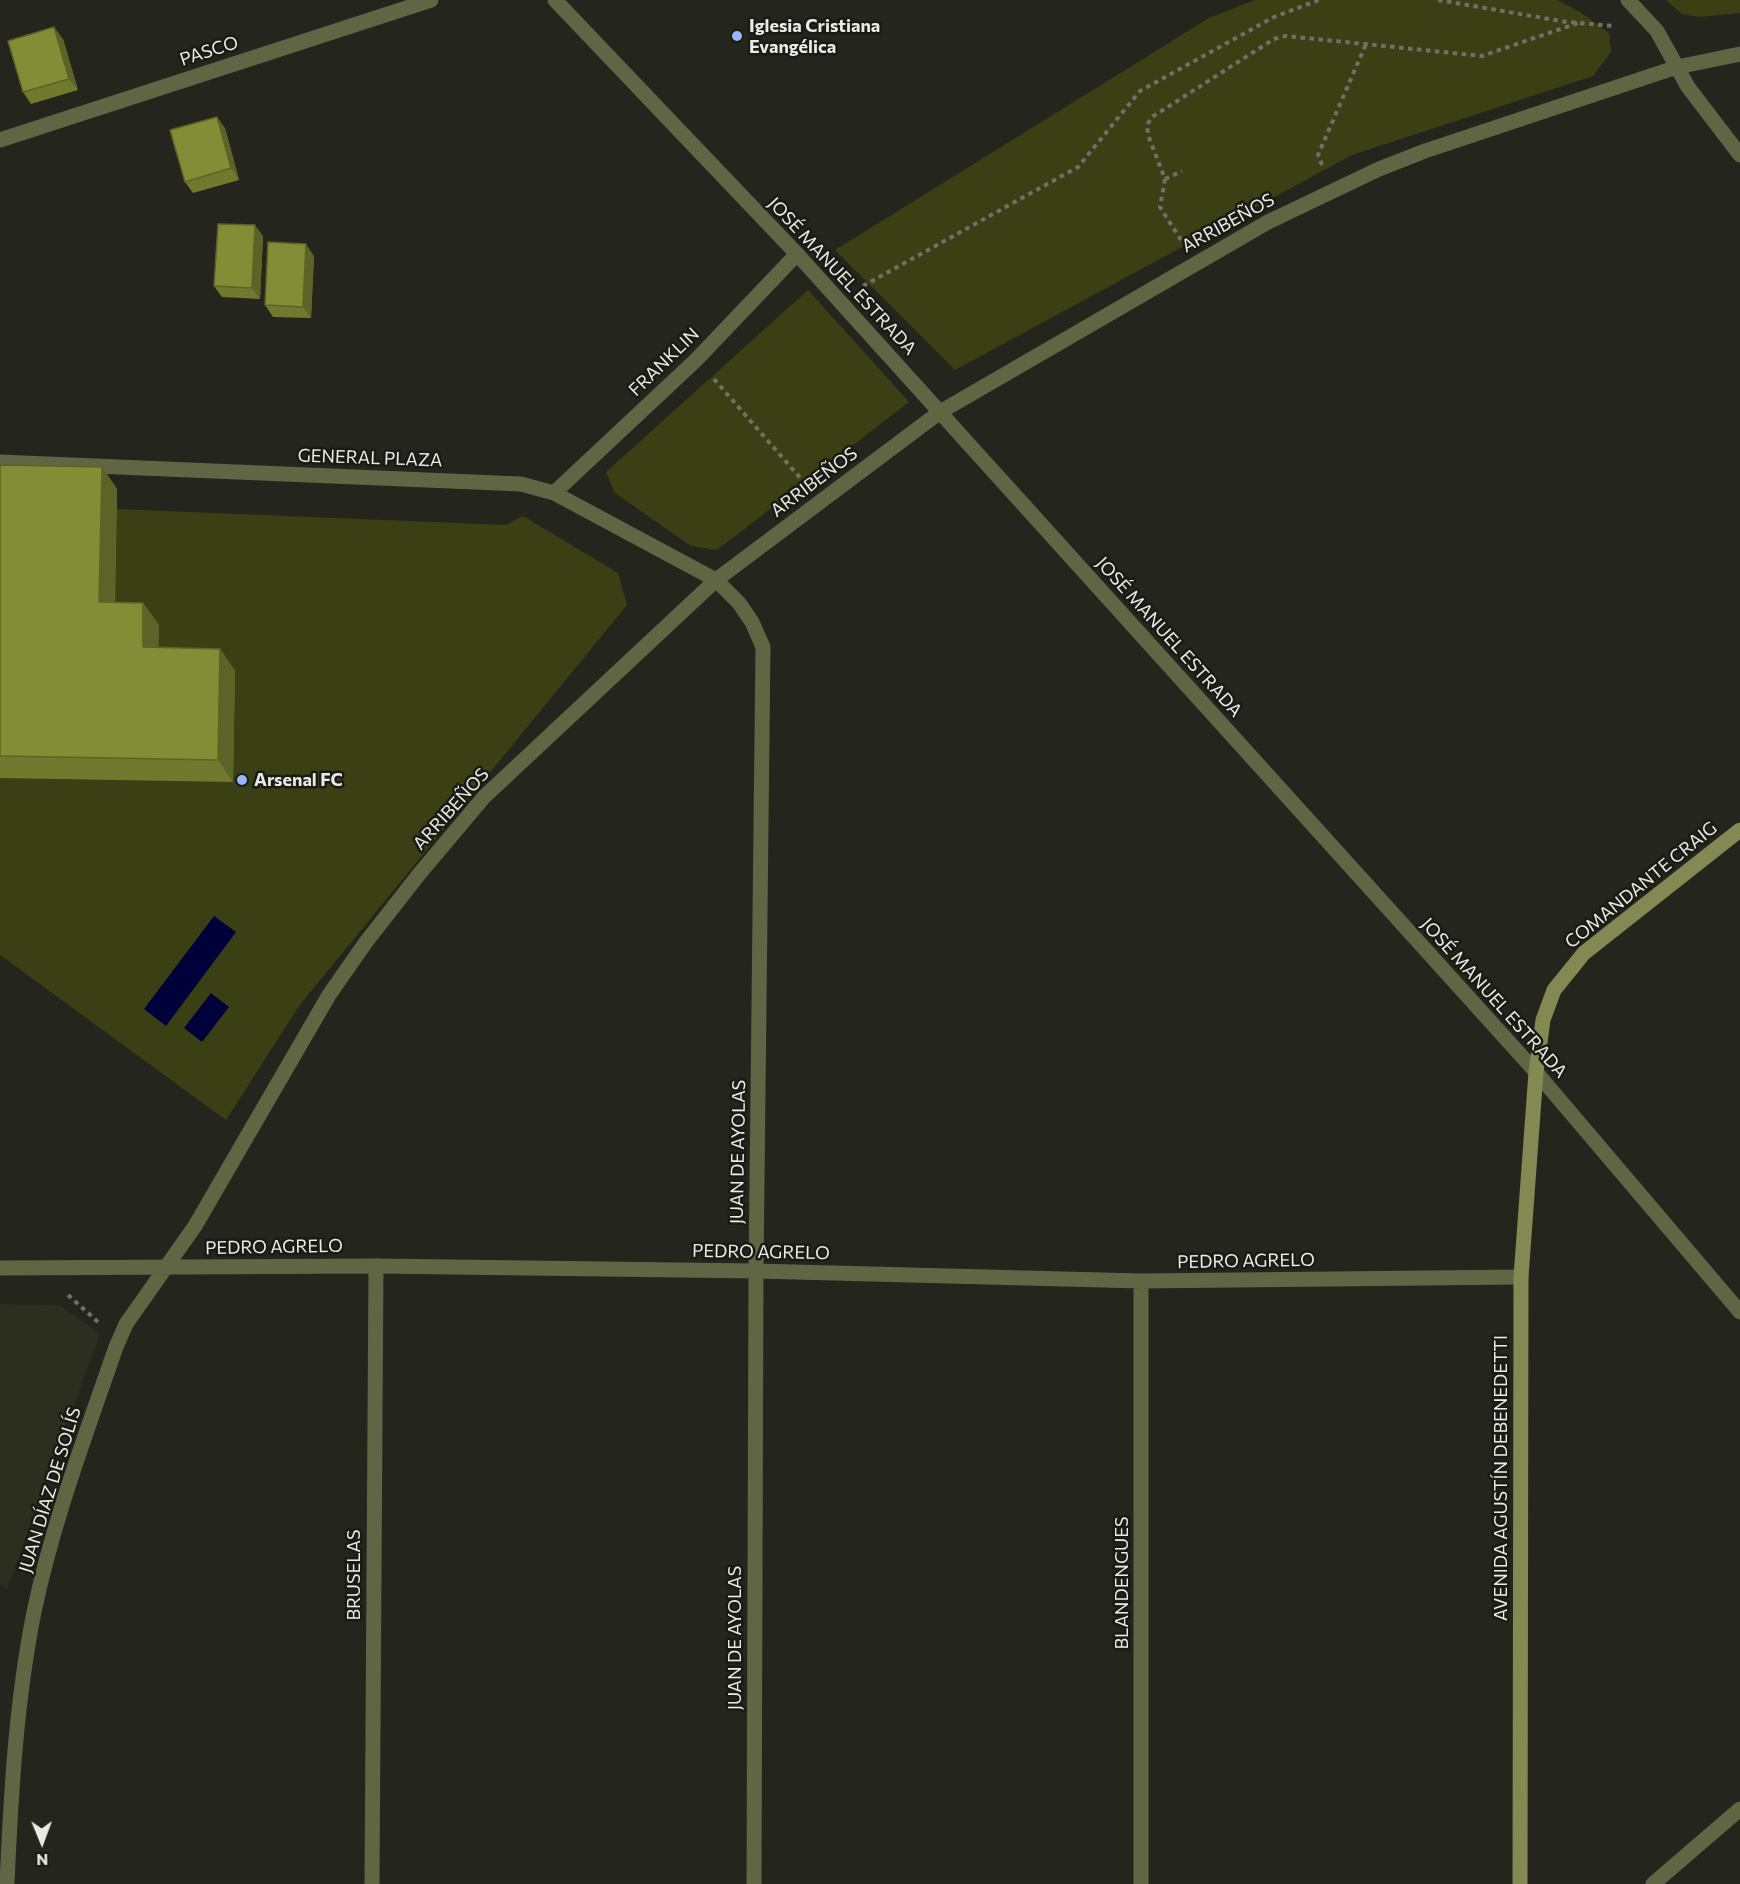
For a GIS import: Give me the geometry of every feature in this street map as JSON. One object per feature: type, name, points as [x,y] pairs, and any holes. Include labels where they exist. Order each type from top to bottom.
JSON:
[{"type":"main road","name":"COMANDANTE CRAIG","points":[[1536,1072],[1543,1020],[1554,990],[1567,973],[1584,953],[1740,830]]},
{"type":"main road","name":"AVENIDA AGUSTÍN DEBENEDETTI","points":[[1520,1884],[1521,1277],[1536,1072]]},
{"type":"street","name":"PASCO","points":[[0,140],[431,0]]},
{"type":"street","name":"JOSÉ MANUEL ESTRADA","points":[[555,0],[838,299],[1536,1072],[1740,1312]]},
{"type":"street","points":[[1628,0],[1657,31],[1688,87],[1740,155]]},
{"type":"street","name":"ARRIBEÑOS","points":[[167,1268],[195,1226],[329,995],[366,942],[420,873],[484,797],[716,580],[940,412],[1268,222],[1379,168],[1425,151],[1677,67],[1740,54]]},
{"type":"street","name":"FRANKLIN","points":[[554,494],[696,360],[797,254]]},
{"type":"street","name":"GENERAL PLAZA","points":[[0,462],[521,484],[554,494],[716,580]]},
{"type":"street","name":"JUAN DE AYOLAS","points":[[716,580],[739,603],[753,622],[763,647],[756,1271],[754,1884]]},
{"type":"street","name":"PEDRO AGRELO","points":[[0,1268],[376,1266],[756,1271],[1141,1281],[1521,1277]]},
{"type":"street","name":"BRUSELAS","points":[[372,1884],[376,1266]]},
{"type":"street","name":"JUAN DÍAZ DE SOLÍS","points":[[7,1884],[13,1770],[22,1690],[34,1613],[52,1535],[126,1324],[167,1268]]},
{"type":"street","name":"BLANDENGUES","points":[[1141,1281],[1141,1884]]},
{"type":"street","points":[[1653,1884],[1740,1809]]},
{"type":"path","points":[[838,299],[1078,166],[1140,91],[1274,17],[1319,0]]},
{"type":"path","points":[[1438,0],[1578,23],[1657,31]]},
{"type":"path","points":[[1196,262],[1160,207],[1165,179],[1148,135],[1147,125],[1152,117],[1274,39],[1286,36],[1482,56],[1578,23]]},
{"type":"path","points":[[1332,190],[1318,155],[1366,44]]},
{"type":"path","points":[[1165,179],[1182,171]]},
{"type":"path","points":[[696,360],[820,501]]},
{"type":"shaded area","points":[[214,916],[236,932],[166,1026],[144,1009]]},
{"type":"shaded area","points":[[211,993],[229,1007],[202,1042],[184,1028]]},
{"type":"shaded area","points":[[0,1304],[60,1305],[100,1334],[7,1589],[0,1585]]},
{"type":"green space","points":[[1255,0],[1557,0],[1580,12],[1609,33],[1611,52],[1593,76],[1352,155],[955,370],[835,250],[1209,18]]},
{"type":"green space","points":[[1666,0],[1740,0],[1740,13],[1699,17],[1682,14]]},
{"type":"green space","points":[[808,290],[909,402],[717,550],[691,546],[615,493],[606,472]]},
{"type":"green space","name":"Arsenal FC","points":[[0,487],[117,489],[117,509],[506,525],[523,516],[618,573],[627,605],[299,1006],[226,1120],[0,955]]},
{"type":"building","points":[[54,27],[69,79],[23,92],[8,41]]},
{"type":"building","points":[[217,117],[231,168],[185,182],[170,130]]},
{"type":"building","points":[[218,224],[255,225],[252,288],[214,286]]},
{"type":"building","points":[[268,242],[306,244],[303,307],[265,305]]},
{"type":"building","points":[[0,465],[102,467],[99,602],[143,603],[143,647],[220,649],[218,760],[0,756]]},
{"type":"place","name":"Iglesia Cristiana Evangélica","points":[[737,36]]},
{"type":"place","name":"Arsenal FC","points":[[242,780]]}]
